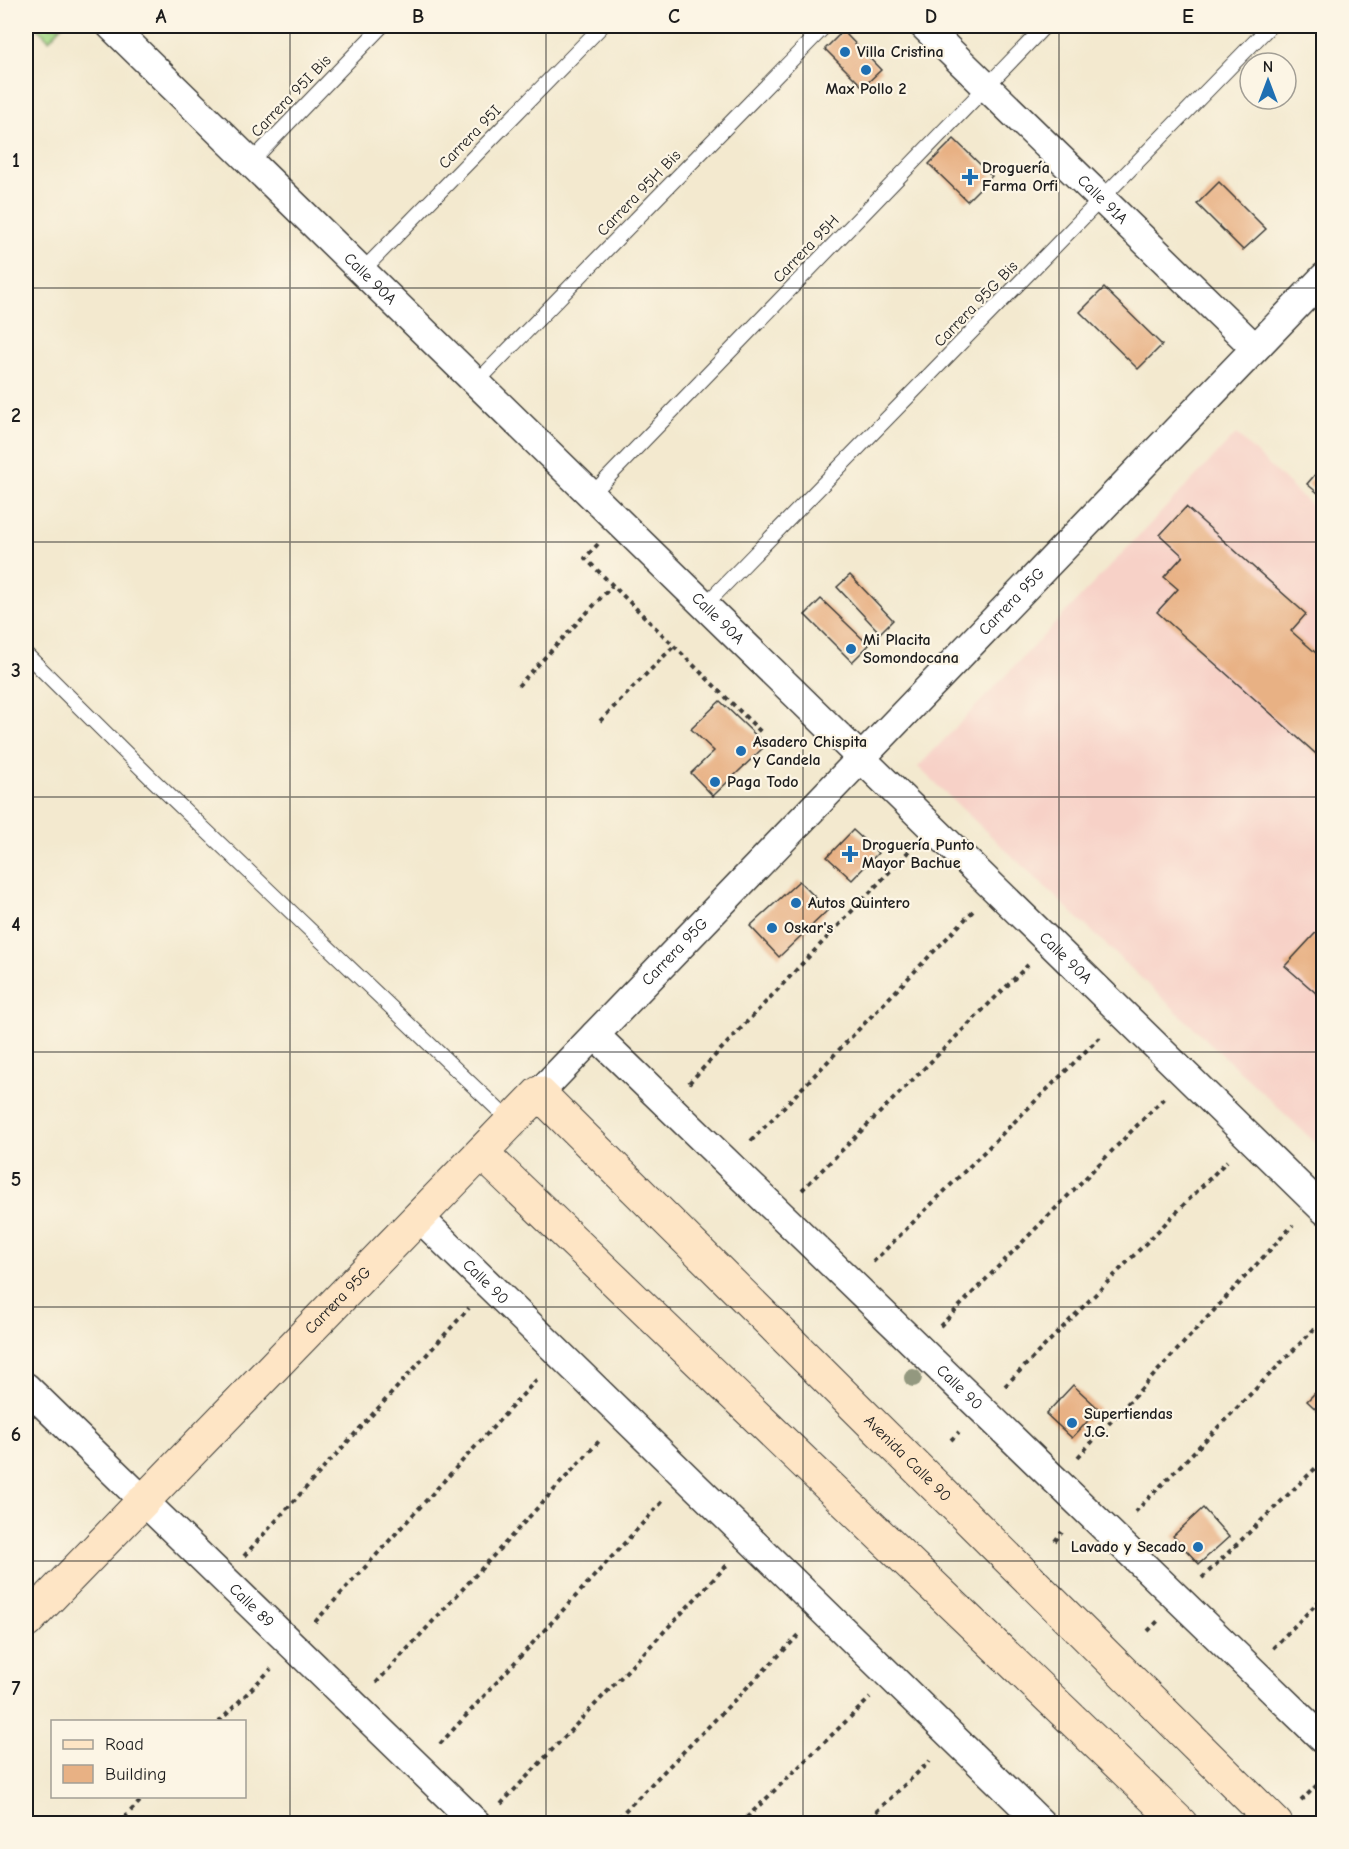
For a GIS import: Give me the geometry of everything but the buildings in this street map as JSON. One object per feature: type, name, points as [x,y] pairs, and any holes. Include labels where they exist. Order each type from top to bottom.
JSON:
[{"type":"main road","name":"Carrera 95G","points":[[26,1622],[539,1093]]},
{"type":"main road","name":"Avenida Calle 90","points":[[539,1093],[1276,1824]]},
{"type":"main road","points":[[482,1153],[1181,1824]]},
{"type":"street","name":"Calle 90A","points":[[110,26],[1319,1206]]},
{"type":"street","name":"Calle 91A","points":[[924,26],[1255,348]]},
{"type":"street","name":"Carrera 95G","points":[[539,1093],[1323,278]]},
{"type":"street","name":"Calle 90","points":[[595,1035],[1323,1740]]},
{"type":"street","name":"Calle 90","points":[[419,1216],[1042,1824]]},
{"type":"street","name":"Calle 89","points":[[26,1387],[419,1767],[488,1815]]},
{"type":"lane","name":"Carrera 95I Bis","points":[[250,163],[382,26]]},
{"type":"lane","name":"Carrera 95I","points":[[361,272],[602,26]]},
{"type":"lane","name":"Carrera 95H Bis","points":[[476,383],[825,26]]},
{"type":"lane","name":"Carrera 95H","points":[[591,495],[1045,26]]},
{"type":"lane","name":"Carrera 95G Bis","points":[[705,605],[1270,26]]},
{"type":"lane","points":[[26,654],[159,787],[511,1122]]},
{"type":"path","points":[[585,558],[762,733]]},
{"type":"path","points":[[518,686],[612,585]]},
{"type":"path","points":[[600,721],[674,647]]},
{"type":"path","points":[[684,1088],[932,827]]},
{"type":"path","points":[[746,1146],[995,888]]},
{"type":"path","points":[[797,1195],[1050,943]]},
{"type":"path","points":[[871,1265],[1123,1014]]},
{"type":"path","points":[[937,1329],[1186,1076]]},
{"type":"path","points":[[951,1440],[1250,1138]]},
{"type":"path","points":[[1075,1460],[1319,1206]]},
{"type":"path","points":[[224,1579],[469,1308]]},
{"type":"path","points":[[1133,1515],[1323,1319]]},
{"type":"path","points":[[221,1720],[293,1646],[540,1376]]},
{"type":"path","points":[[355,1705],[603,1437]]},
{"type":"path","points":[[1200,1580],[1323,1460]]},
{"type":"path","points":[[419,1767],[667,1497]]},
{"type":"path","points":[[488,1815],[731,1560]]},
{"type":"path","points":[[1271,1650],[1323,1596]]},
{"type":"path","points":[[612,1824],[804,1630]]},
{"type":"path","points":[[740,1824],[872,1696]]},
{"type":"path","points":[[863,1824],[935,1756]]},
{"type":"path","points":[[118,1824],[144,1798]]},
{"type":"shaded area","points":[[1236,434],[1323,517],[1323,1150],[918,767]]},
{"type":"green space","points":[[35,26],[62,26],[49,40]]},
{"type":"place","name":"Villa Cristina","points":[[845,52]]},
{"type":"place","name":"Max Pollo 2","points":[[866,70]]},
{"type":"place","name":"Droguería Farma Orfi","points":[[970,177]]},
{"type":"place","name":"Mi Placita Somondocana","points":[[851,649]]},
{"type":"place","name":"Asadero Chispita y Candela","points":[[741,751]]},
{"type":"place","name":"Paga Todo","points":[[715,782]]},
{"type":"place","name":"Droguería Punto Mayor Bachue","points":[[850,854]]},
{"type":"place","name":"Autos Quintero","points":[[796,903]]},
{"type":"place","name":"Oskar's","points":[[772,928]]},
{"type":"place","name":"Supertiendas J.G.","points":[[1072,1423]]},
{"type":"place","name":"Lavado y Secado","points":[[1198,1547]]}]
